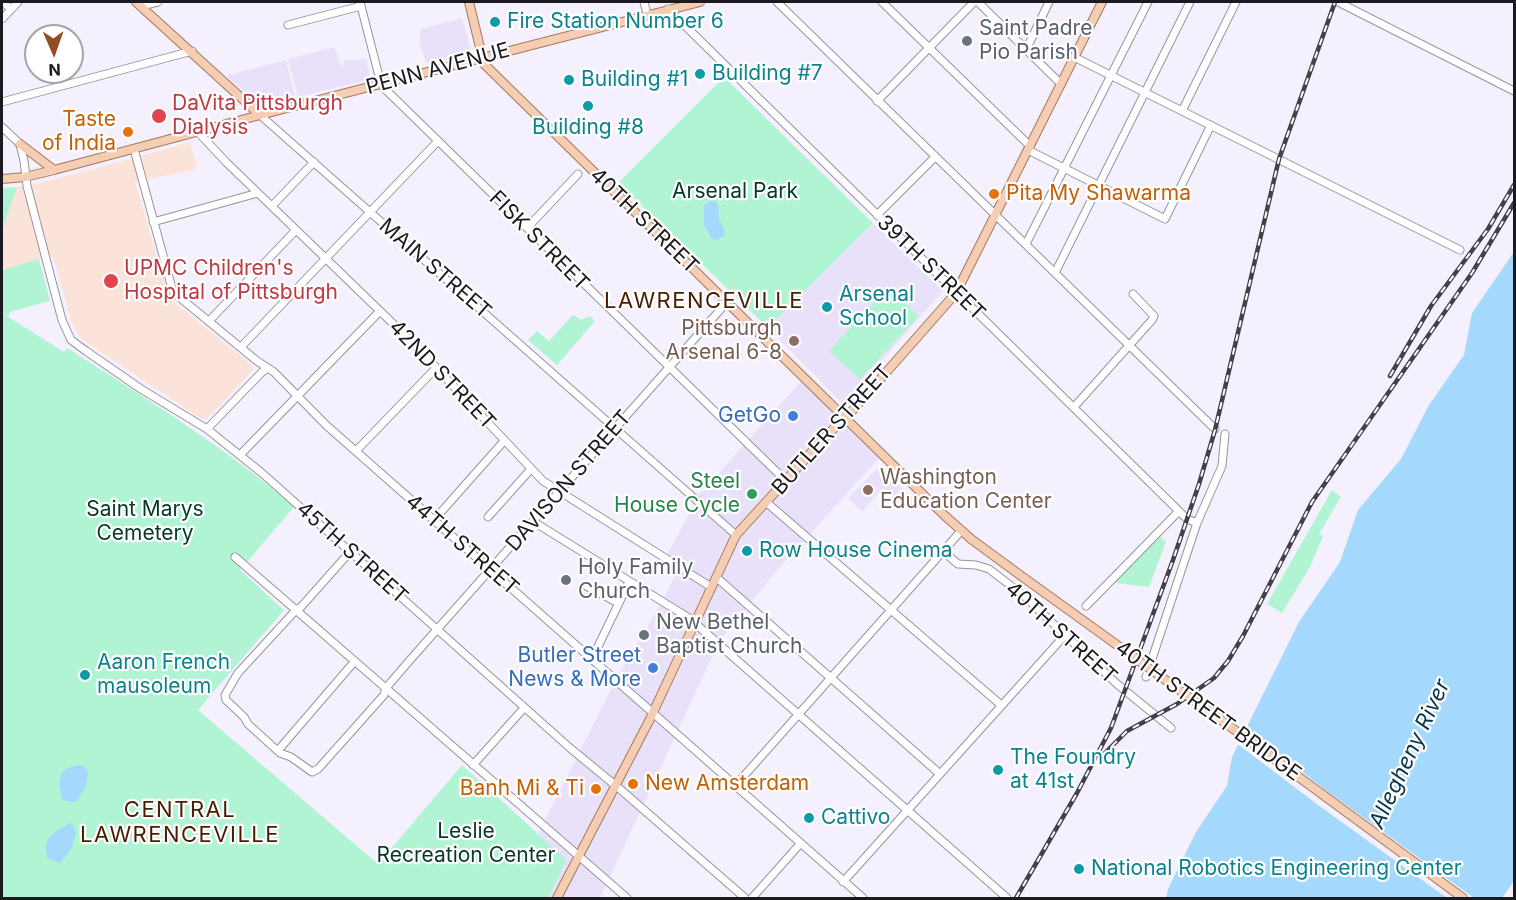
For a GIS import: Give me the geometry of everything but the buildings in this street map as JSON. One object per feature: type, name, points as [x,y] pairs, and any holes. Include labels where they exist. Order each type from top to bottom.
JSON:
[{"type":"main road","name":"40TH STREET","points":[[469,2],[484,64],[953,524]]},
{"type":"main road","name":"PENN AVENUE","points":[[2,179],[25,177],[54,170],[700,2]]},
{"type":"main road","name":"BUTLER STREET","points":[[558,898],[652,714],[736,535],[956,293],[1102,2]]},
{"type":"main road","name":"MAIN STREET","points":[[139,4],[260,115]]},
{"type":"main road","points":[[20,144],[54,170]]},
{"type":"main road","name":"40TH STREET BRIDGE","points":[[953,524],[1463,898]]},
{"type":"street","points":[[3,2],[11,9]]},
{"type":"street","points":[[2,19],[18,2]]},
{"type":"street","points":[[139,4],[158,2]]},
{"type":"street","points":[[644,2],[647,14]]},
{"type":"street","points":[[777,2],[1215,429]]},
{"type":"street","points":[[882,2],[1029,148],[1165,219],[1211,125]]},
{"type":"street","points":[[877,100],[976,2],[1061,84]]},
{"type":"street","points":[[1026,50],[1049,2]]},
{"type":"street","points":[[1026,244],[1148,2]]},
{"type":"street","points":[[1055,273],[1190,2]]},
{"type":"street","points":[[1182,111],[1236,2]]},
{"type":"street","points":[[1338,2],[1515,91]]},
{"type":"street","points":[[288,24],[360,4],[381,84]]},
{"type":"street","name":"39TH STREET","points":[[668,9],[1179,512],[1187,519],[1197,523]]},
{"type":"street","points":[[2,102],[192,51]]},
{"type":"street","points":[[1074,57],[1460,249]]},
{"type":"street","name":"FISK STREET","points":[[381,84],[785,480]]},
{"type":"street","name":"MAIN STREET","points":[[260,115],[736,535]]},
{"type":"street","points":[[2,127],[20,144]]},
{"type":"street","name":"42ND STREET","points":[[197,131],[380,311],[543,481],[711,587]]},
{"type":"street","points":[[241,347],[438,141]]},
{"type":"street","name":"45TH STREET","points":[[20,144],[25,177],[62,320],[72,340],[141,389],[207,429],[240,455],[305,510],[349,553],[524,708],[745,898]]},
{"type":"street","name":"44TH STREET","points":[[134,148],[171,288],[177,296],[268,368],[356,451],[863,898]]},
{"type":"street","points":[[877,215],[936,157]]},
{"type":"street","points":[[272,206],[314,162]]},
{"type":"street","points":[[527,228],[578,174]]},
{"type":"street","points":[[153,222],[258,193]]},
{"type":"street","points":[[209,321],[296,230]]},
{"type":"street","points":[[1074,407],[1152,320],[1154,316],[1133,294]]},
{"type":"street","name":"DAVISON STREET","points":[[296,610],[238,673],[225,692],[226,700],[280,753],[291,757],[310,772],[314,772],[727,302]]},
{"type":"street","points":[[240,455],[380,311]]},
{"type":"street","points":[[207,429],[268,368]]},
{"type":"street","points":[[356,451],[436,368]]},
{"type":"street","points":[[1146,676],[1197,523],[1222,466],[1225,434]]},
{"type":"street","points":[[434,520],[504,441]]},
{"type":"street","points":[[488,518],[531,469]]},
{"type":"street","points":[[766,502],[1001,705]]},
{"type":"street","points":[[1086,606],[1179,512]]},
{"type":"street","points":[[534,522],[694,623],[1007,898]]},
{"type":"street","points":[[735,786],[961,531]]},
{"type":"street","name":"40TH STREET","points":[[944,552],[958,564],[976,565],[989,569],[1023,595],[1117,684],[1171,728]]},
{"type":"street","points":[[296,610],[349,553]]},
{"type":"street","points":[[235,557],[627,898]]},
{"type":"street","points":[[716,578],[940,774]]},
{"type":"street","points":[[592,659],[629,582]]},
{"type":"street","points":[[586,586],[618,603]]},
{"type":"street","points":[[843,882],[1066,634]]},
{"type":"street","points":[[281,747],[354,662]]},
{"type":"street","points":[[473,765],[524,708]]},
{"type":"street","points":[[752,898],[800,844]]},
{"type":"shaded area","points":[[462,18],[471,51],[426,63],[420,43],[420,31]]},
{"type":"shaded area","points":[[335,47],[341,66],[344,65],[343,61],[366,58],[370,77],[367,80],[298,97],[288,59]]},
{"type":"shaded area","points":[[286,60],[295,96],[262,105],[227,77],[228,75]]},
{"type":"shaded area","name":"UPMC Children's Hospital of Pittsburgh","points":[[190,142],[197,169],[135,182],[168,294],[175,303],[253,366],[253,370],[208,418],[202,419],[80,338],[72,323],[53,256],[2,270],[2,231],[17,187],[36,184]]},
{"type":"shaded area","points":[[873,223],[943,291],[843,404],[768,328]]},
{"type":"shaded area","points":[[805,377],[879,458],[778,569],[719,642],[600,898],[548,898],[567,860],[538,834],[615,681],[662,602],[680,565],[667,555],[700,494]]},
{"type":"shaded area","name":"Washington Education Center","points":[[879,467],[915,500],[907,509],[883,488],[862,511],[848,498]]},
{"type":"green space","name":"Arsenal Park","points":[[724,77],[873,223],[768,328],[618,183]]},
{"type":"green space","points":[[17,187],[2,231],[2,188]]},
{"type":"green space","points":[[39,259],[50,301],[9,312],[9,316],[2,313],[2,270]]},
{"type":"green space","points":[[888,287],[919,316],[860,379],[829,351]]},
{"type":"green space","points":[[2,313],[64,352],[67,348],[155,404],[240,463],[294,507],[240,570],[284,610],[198,710],[378,864],[462,765],[567,860],[548,898],[2,898]]},
{"type":"green space","points":[[573,315],[581,320],[590,316],[595,321],[557,365],[528,340],[537,331],[549,341]]},
{"type":"green space","points":[[1332,490],[1341,497],[1319,534],[1323,536],[1310,567],[1282,613],[1267,604]]},
{"type":"green space","points":[[1158,535],[1166,542],[1149,587],[1116,583],[1117,577]]},
{"type":"water","points":[[715,201],[718,205],[719,218],[725,232],[724,236],[717,240],[712,239],[704,225],[704,205]]},
{"type":"water","name":"Allegheny River","points":[[1514,252],[1514,881],[1502,898],[1166,898],[1168,889],[1196,832],[1227,786],[1232,757],[1299,622],[1340,562],[1358,510],[1401,459],[1429,405],[1464,355],[1472,313]]},
{"type":"water","points":[[80,765],[88,770],[86,786],[77,801],[69,802],[62,799],[61,776],[67,768]]},
{"type":"water","points":[[70,823],[73,824],[76,833],[71,849],[60,863],[48,859],[46,844],[48,840],[54,833]]},
{"type":"pier","points":[[1243,726],[1323,788],[1474,898],[1447,898],[1318,805],[1235,742]]},
{"type":"railway","points":[[1016,898],[1077,793],[1111,728],[1173,560],[1215,430],[1279,159],[1335,2]]},
{"type":"railway","points":[[1390,376],[1431,306],[1488,229],[1514,185]]},
{"type":"railway","points":[[1102,756],[1127,731],[1177,704],[1214,678],[1228,661],[1312,502],[1472,273],[1514,203]]},
{"type":"place","name":"Fire Station Number 6","points":[[495,22]]},
{"type":"place","name":"Saint Padre Pio Parish","points":[[967,41]]},
{"type":"place","name":"Building #7","points":[[700,74]]},
{"type":"place","name":"Building #1","points":[[569,80]]},
{"type":"place","name":"Building #8","points":[[588,106]]},
{"type":"place","name":"DaVita Pittsburgh Dialysis","points":[[159,116]]},
{"type":"place","name":"Taste of India","points":[[128,132]]},
{"type":"place","name":"Pita My Shawarma","points":[[994,194]]},
{"type":"place","name":"UPMC Children's Hospital of Pittsburgh","points":[[111,281]]},
{"type":"place","name":"Arsenal School","points":[[827,307]]},
{"type":"place","name":"Pittsburgh Arsenal 6-8","points":[[794,341]]},
{"type":"place","name":"GetGo","points":[[793,416]]},
{"type":"place","name":"Washington Education Center","points":[[868,490]]},
{"type":"place","name":"Steel House Cycle","points":[[752,494]]},
{"type":"place","name":"Row House Cinema","points":[[747,551]]},
{"type":"place","name":"Holy Family Church","points":[[566,580]]},
{"type":"place","name":"New Bethel Baptist Church","points":[[644,635]]},
{"type":"place","name":"Butler Street News & More","points":[[653,668]]},
{"type":"place","name":"Aaron French mausoleum","points":[[85,675]]},
{"type":"place","name":"The Foundry at 41st","points":[[998,770]]},
{"type":"place","name":"New Amsterdam","points":[[633,784]]},
{"type":"place","name":"Banh Mi & Ti","points":[[596,789]]},
{"type":"place","name":"Cattivo","points":[[809,818]]},
{"type":"place","name":"National Robotics Engineering Center","points":[[1079,869]]},
{"type":"district","name":"LAWRENCEVILLE","points":[[704,301]]},
{"type":"district","name":"CENTRAL LAWRENCEVILLE","points":[[180,822]]},
{"type":"park label","name":"Saint Marys Cemetery","points":[[145,522]]},
{"type":"park label","name":"Leslie Recreation Center","points":[[466,844]]}]
